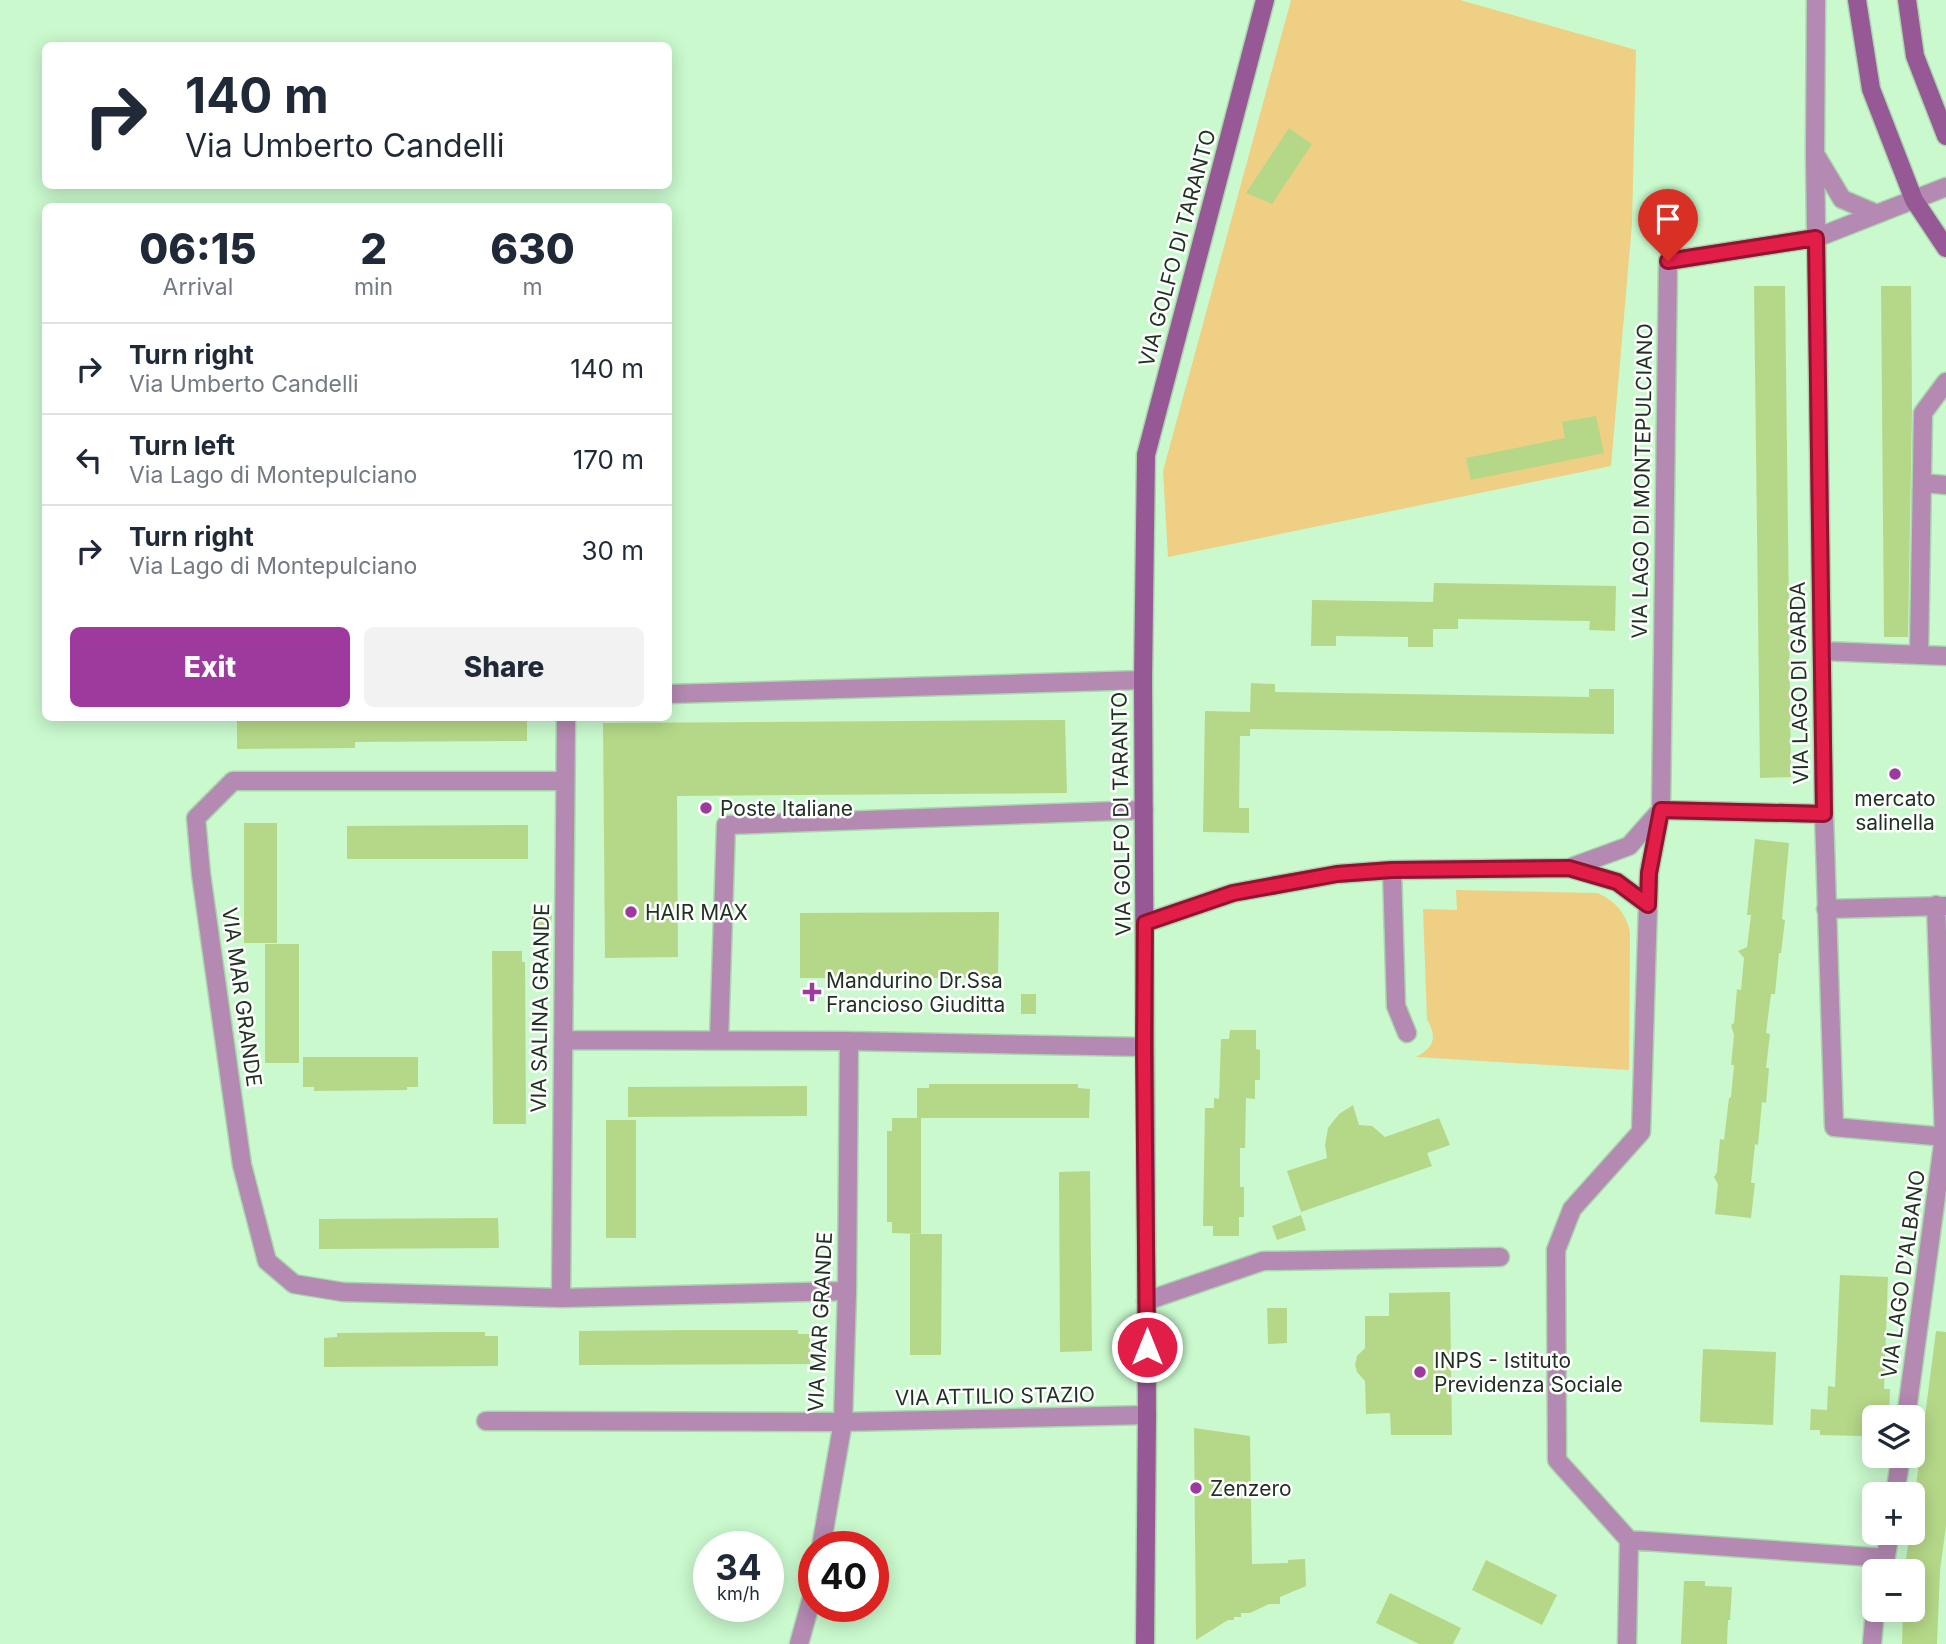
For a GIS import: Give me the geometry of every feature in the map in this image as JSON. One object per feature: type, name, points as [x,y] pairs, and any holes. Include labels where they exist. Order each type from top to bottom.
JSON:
[{"type":"street","name":"VIA GOLFO DI TARANTO","points":[[1145,1644],[1147,1415],[1143,680],[1146,455],[1265,0]]},
{"type":"street","name":"VIA LAGO DI GARDA","points":[[1816,0],[1815,155],[1824,814],[1834,1127],[1945,1137]]},
{"type":"street","points":[[1857,0],[1871,89],[1914,201],[1946,248]]},
{"type":"street","points":[[1907,0],[1915,57],[1946,136]]},
{"type":"street","points":[[1815,155],[1842,199],[1877,214]]},
{"type":"street","points":[[1816,238],[1946,187]]},
{"type":"street","name":"VIA LAGO DI MONTEPULCIANO","points":[[1629,1540],[1557,1460],[1556,1250],[1572,1209],[1642,1132],[1649,873],[1661,810],[1668,261],[1816,238]]},
{"type":"street","points":[[1919,655],[1923,414],[1946,382]]},
{"type":"street","points":[[1923,483],[1946,485]]},
{"type":"street","points":[[1822,651],[1946,656]]},
{"type":"street","points":[[672,694],[1143,680]]},
{"type":"street","name":"VIA SALINA GRANDE","points":[[561,1298],[566,721]]},
{"type":"street","name":"VIA MAR GRANDE","points":[[561,1298],[343,1292],[294,1284],[267,1261],[242,1166],[201,874],[196,818],[233,781],[565,780]]},
{"type":"street","points":[[719,1040],[726,825],[1144,810]]},
{"type":"street","points":[[1569,868],[1629,846],[1661,810],[1824,814]]},
{"type":"street","points":[[1145,923],[1233,893],[1337,874],[1392,870],[1569,868],[1617,882],[1648,905]]},
{"type":"street","points":[[1392,870],[1396,1006],[1407,1033]]},
{"type":"street","points":[[1826,909],[1941,905]]},
{"type":"street","name":"VIA LAGO D'ALBANO","points":[[1908,1405],[1945,1137],[1941,905]]},
{"type":"street","points":[[563,1040],[849,1041],[1144,1047]]},
{"type":"street","name":"VIA MAR GRANDE","points":[[486,1421],[843,1422],[849,1041]]},
{"type":"street","points":[[1146,1301],[1263,1261],[1500,1258]]},
{"type":"street","points":[[561,1298],[847,1291]]},
{"type":"street","name":"VIA ATTILIO STAZIO","points":[[843,1422],[1147,1415]]},
{"type":"street","points":[[824,1531],[843,1422]]},
{"type":"street","points":[[1628,1644],[1629,1540],[1862,1563]]},
{"type":"street","points":[[800,1644],[806,1622]]},
{"type":"street","points":[[1872,1644],[1874,1622]]},
{"type":"shaded area","points":[[1291,0],[1460,0],[1636,50],[1632,224],[1611,466],[1168,557],[1163,471]]},
{"type":"shaded area","points":[[1456,890],[1598,893],[1615,904],[1623,913],[1630,932],[1629,1070],[1416,1057],[1427,1049],[1433,1036],[1427,1019],[1423,909],[1457,910]]},
{"type":"building","points":[[1289,128],[1312,144],[1272,204],[1246,193]]},
{"type":"building","points":[[1754,286],[1785,286],[1791,777],[1760,778]]},
{"type":"building","points":[[1881,286],[1911,286],[1908,637],[1884,637]]},
{"type":"building","points":[[1596,416],[1604,453],[1471,480],[1466,458],[1565,438],[1562,422]]},
{"type":"building","points":[[1434,583],[1616,586],[1615,631],[1589,630],[1590,621],[1458,619],[1458,629],[1433,629],[1433,647],[1408,647],[1408,637],[1336,636],[1336,646],[1311,646],[1312,600],[1433,602]]},
{"type":"building","points":[[1251,683],[1275,684],[1275,692],[1589,697],[1589,689],[1614,689],[1614,734],[1250,729],[1250,736],[1240,736],[1239,808],[1249,808],[1249,833],[1203,832],[1205,711],[1250,712]]},
{"type":"building","points":[[1065,720],[1067,793],[677,796],[678,957],[605,958],[603,723]]},
{"type":"building","points":[[237,721],[527,721],[527,741],[355,742],[355,748],[237,749]]},
{"type":"building","points":[[244,823],[277,823],[277,943],[244,943]]},
{"type":"building","points":[[528,825],[528,859],[347,859],[347,826]]},
{"type":"building","points":[[1755,839],[1789,843],[1782,919],[1785,920],[1775,994],[1771,994],[1766,1033],[1770,1034],[1766,1068],[1769,1068],[1766,1103],[1762,1102],[1758,1145],[1755,1144],[1751,1183],[1755,1183],[1751,1218],[1715,1214],[1718,1184],[1714,1177],[1731,1097],[1734,1035],[1731,1025],[1734,1023],[1737,989],[1741,990],[1744,958],[1738,951],[1747,947],[1751,915],[1747,915]]},
{"type":"building","points":[[532,912],[552,913],[551,928],[532,928]]},
{"type":"building","points":[[999,912],[998,978],[800,978],[800,913]]},
{"type":"building","points":[[265,944],[299,944],[299,1063],[265,1063]]},
{"type":"building","points":[[492,951],[522,951],[522,962],[525,962],[526,1124],[493,1124]]},
{"type":"building","points":[[1021,994],[1036,994],[1036,1014],[1021,1014]]},
{"type":"building","points":[[1230,1030],[1256,1030],[1256,1049],[1260,1050],[1260,1080],[1255,1080],[1255,1099],[1246,1098],[1245,1148],[1240,1148],[1240,1187],[1244,1187],[1244,1217],[1239,1217],[1239,1236],[1213,1236],[1213,1226],[1203,1226],[1205,1108],[1214,1108],[1214,1098],[1219,1099],[1221,1039],[1229,1039]]},
{"type":"building","points":[[303,1057],[418,1057],[418,1087],[407,1087],[407,1090],[314,1091],[314,1087],[303,1087]]},
{"type":"building","points":[[929,1084],[1078,1084],[1078,1088],[1090,1089],[1089,1118],[917,1118],[917,1088],[929,1088]]},
{"type":"building","points":[[807,1086],[807,1116],[628,1117],[628,1087]]},
{"type":"building","points":[[1353,1105],[1359,1125],[1372,1126],[1385,1137],[1439,1118],[1450,1145],[1427,1153],[1432,1166],[1301,1212],[1287,1171],[1327,1158],[1325,1145],[1328,1128],[1339,1114]]},
{"type":"building","points":[[892,1118],[921,1118],[921,1234],[892,1233],[892,1222],[887,1222],[887,1131],[892,1131]]},
{"type":"building","points":[[606,1120],[636,1120],[636,1238],[606,1238]]},
{"type":"building","points":[[1090,1171],[1092,1351],[1060,1352],[1059,1172]]},
{"type":"building","points":[[1301,1215],[1306,1230],[1277,1240],[1272,1226]]},
{"type":"building","points":[[498,1218],[499,1248],[319,1249],[319,1219]]},
{"type":"building","points":[[910,1234],[942,1234],[941,1355],[910,1355]]},
{"type":"building","points":[[1840,1275],[1888,1277],[1884,1389],[1890,1389],[1889,1405],[1862,1405],[1862,1436],[1820,1435],[1820,1430],[1810,1430],[1811,1409],[1827,1410],[1828,1386],[1835,1387]]},
{"type":"building","points":[[1450,1292],[1452,1435],[1391,1435],[1390,1413],[1366,1414],[1365,1381],[1355,1365],[1357,1356],[1365,1348],[1365,1316],[1389,1316],[1389,1293]]},
{"type":"building","points":[[1267,1308],[1287,1308],[1287,1343],[1268,1344]]},
{"type":"building","points":[[798,1330],[798,1334],[810,1334],[810,1364],[579,1365],[579,1331]]},
{"type":"building","points":[[1936,1331],[1946,1332],[1946,1526],[1940,1570],[1937,1644],[1902,1644],[1903,1622],[1925,1622],[1925,1559],[1906,1559],[1908,1545],[1925,1545],[1925,1482],[1916,1482],[1918,1468],[1925,1468],[1925,1416]]},
{"type":"building","points":[[485,1332],[485,1336],[498,1336],[498,1366],[324,1367],[324,1338],[337,1337],[337,1333]]},
{"type":"building","points":[[1703,1349],[1776,1352],[1773,1425],[1700,1422]]},
{"type":"building","points":[[1194,1428],[1250,1436],[1252,1564],[1288,1563],[1288,1560],[1305,1559],[1306,1586],[1280,1597],[1280,1604],[1269,1604],[1250,1613],[1241,1613],[1241,1617],[1228,1620],[1196,1640]]},
{"type":"building","points":[[1486,1560],[1557,1595],[1542,1625],[1472,1590]]},
{"type":"building","points":[[1684,1581],[1705,1581],[1705,1586],[1732,1587],[1727,1644],[1681,1644]]},
{"type":"building","points":[[1390,1593],[1461,1628],[1453,1644],[1419,1644],[1376,1623]]},
{"type":"place","name":"mercato salinella","points":[[1895,774]]},
{"type":"place","name":"Poste Italiane","points":[[706,808]]},
{"type":"place","name":"HAIR MAX","points":[[631,912]]},
{"type":"place","name":"Mandurino Dr.Ssa Francioso Giuditta","points":[[812,992]]},
{"type":"place","name":"INPS - Istituto Previdenza Sociale","points":[[1420,1372]]},
{"type":"place","name":"Zenzero","points":[[1196,1488]]},
{"type":"route","points":[[1147,1347],[1145,923],[1233,893],[1337,874],[1392,870],[1569,868],[1617,882],[1648,905],[1649,873],[1661,810],[1824,814],[1816,238],[1668,261]]}]
